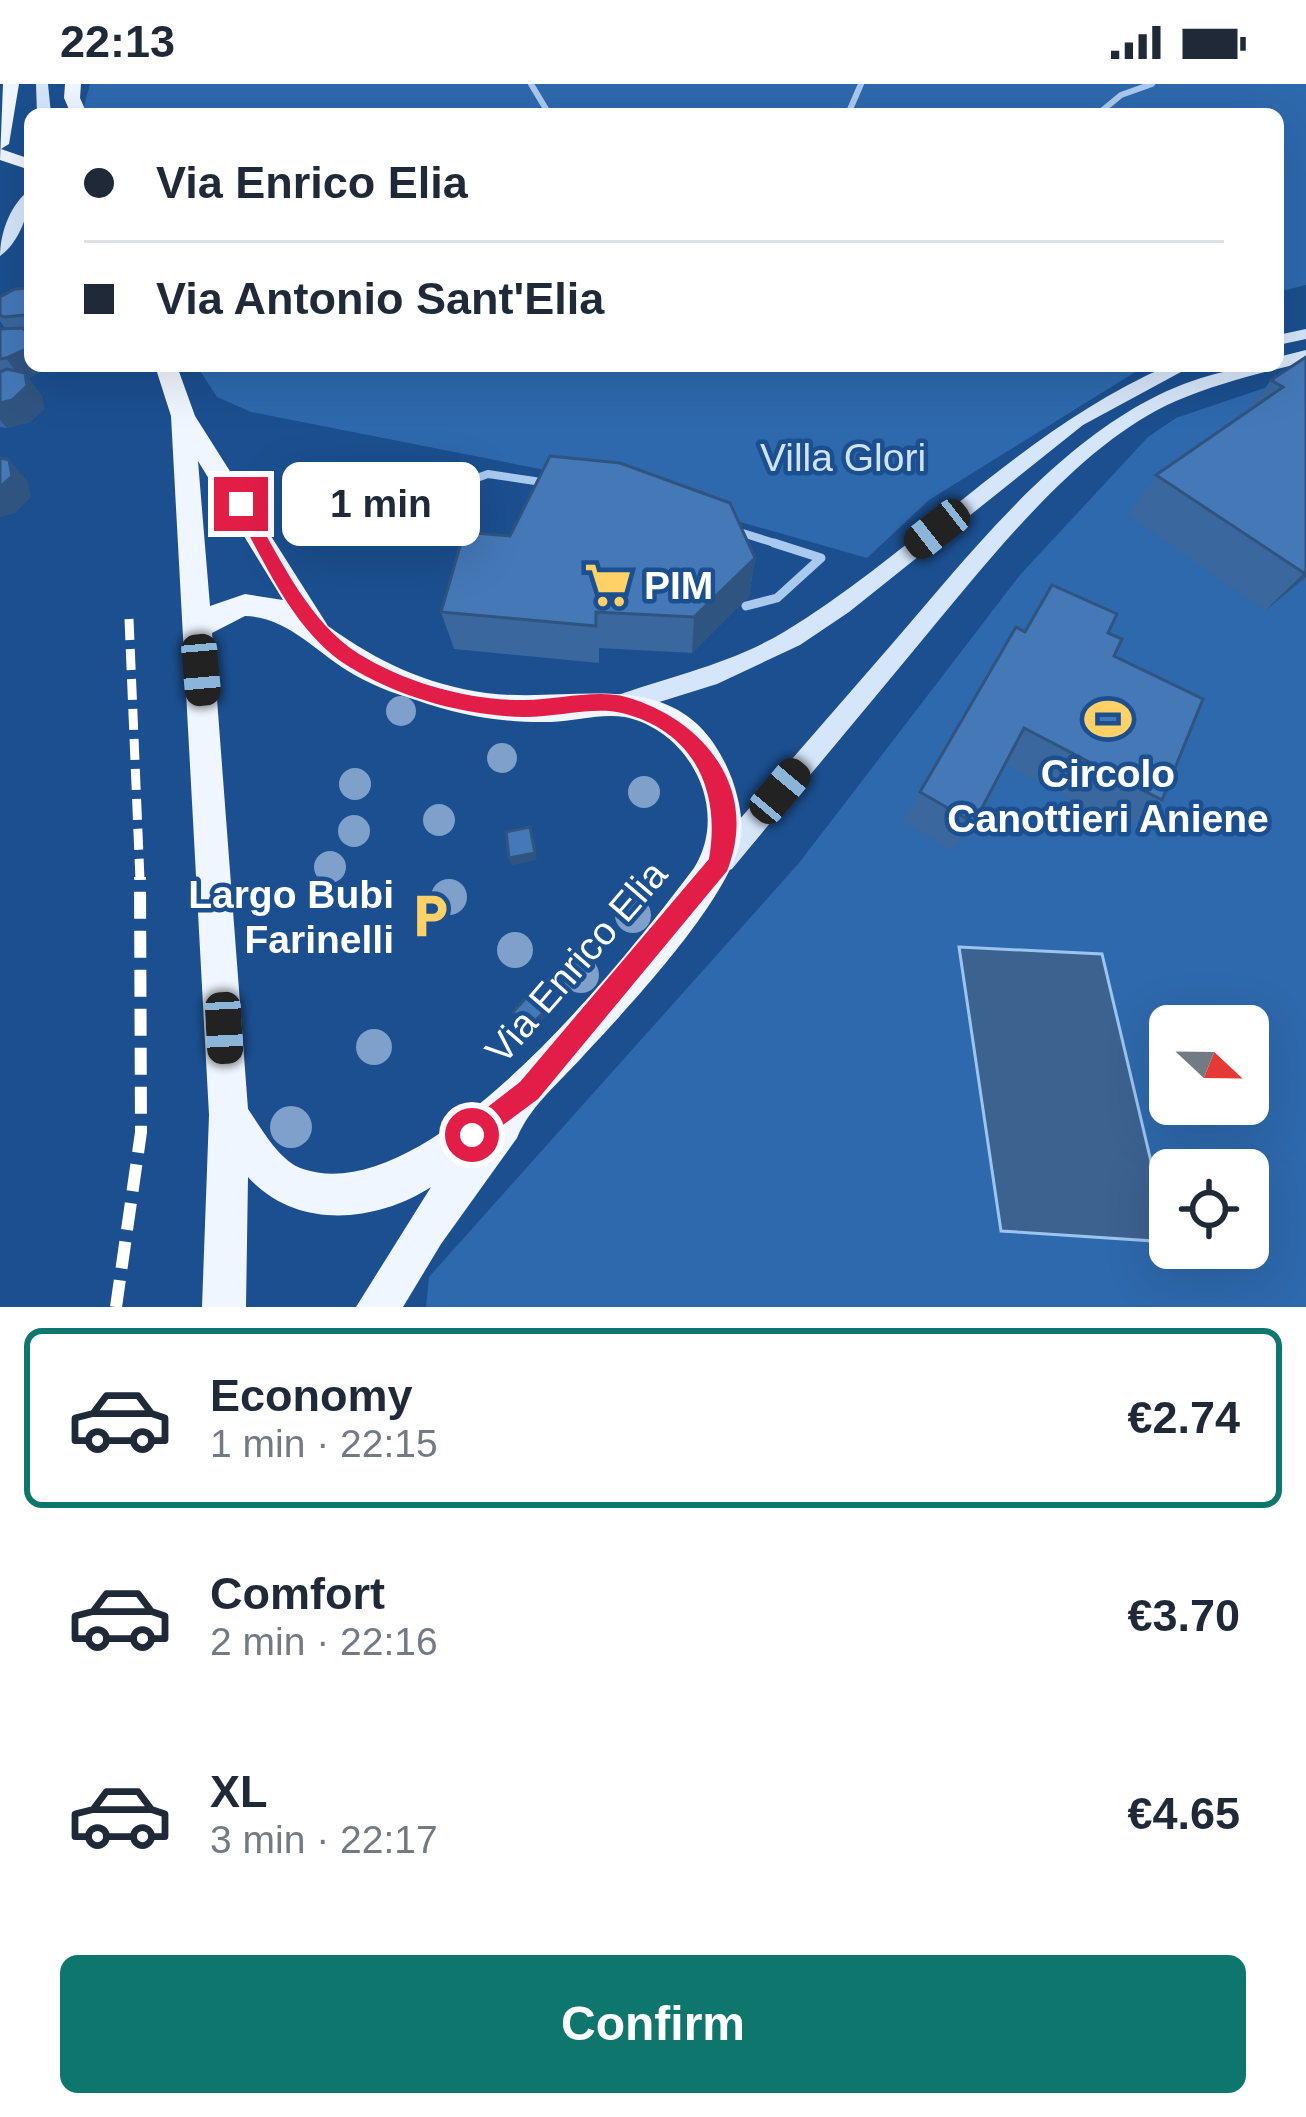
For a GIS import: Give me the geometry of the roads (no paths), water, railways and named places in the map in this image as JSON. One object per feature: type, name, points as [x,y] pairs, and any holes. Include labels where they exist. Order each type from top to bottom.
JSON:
[{"type":"main road","points":[[0,144],[11,84]]},
{"type":"main road","points":[[0,251],[24,205]]},
{"type":"main road","points":[[168,372],[182,416],[229,1115],[224,1307]]},
{"type":"main road","points":[[198,627],[230,607],[266,604],[314,628],[377,673],[454,700],[532,709],[621,704],[720,674],[790,639],[1063,432],[1117,397],[1170,372]]},
{"type":"main road","name":"Via Enrico Elia","points":[[229,1115],[278,1178],[299,1191],[332,1198],[384,1188],[428,1168],[529,1090],[978,559],[1052,482],[1129,420],[1180,392],[1245,372]]},
{"type":"main road","points":[[182,416],[259,532],[314,628]]},
{"type":"main road","points":[[621,704],[682,731],[702,751],[714,771],[724,807],[719,863]]},
{"type":"main road","points":[[378,1307],[426,1229],[529,1090]]},
{"type":"street","points":[[1105,108],[1121,95],[1152,84]]},
{"type":"lane","points":[[454,486],[488,474],[554,483]]},
{"type":"lane","points":[[714,525],[820,559],[777,598],[746,607]]},
{"type":"railway","points":[[129,619],[140,880]]},
{"type":"railway","points":[[116,1307],[141,1132],[140,877]]},
{"type":"place","name":"PIM","points":[[608,585]]},
{"type":"place","name":"Circolo Canottieri Aniene","points":[[1108,719]]},
{"type":"place","name":"Largo Bubi Farinelli","points":[[430,916]]},
{"type":"park label","name":"Villa Glori","points":[[843,457]]}]
